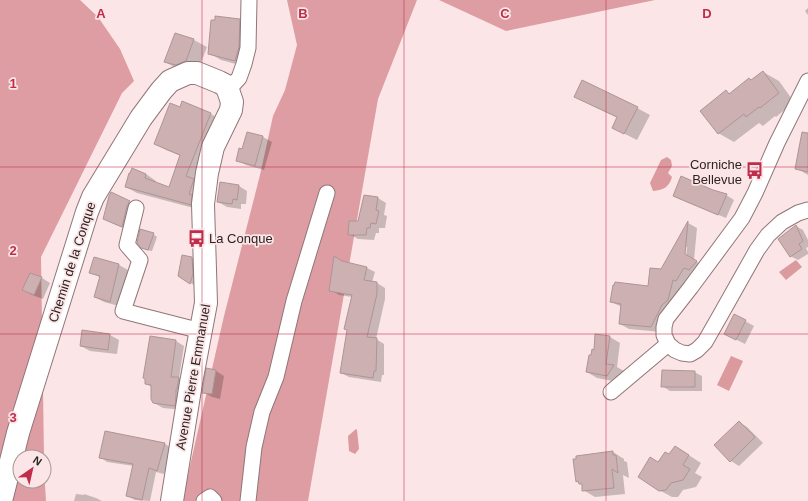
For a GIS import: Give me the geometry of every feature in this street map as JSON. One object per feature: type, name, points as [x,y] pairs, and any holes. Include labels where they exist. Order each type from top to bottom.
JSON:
[{"type":"street","points":[[228,90],[240,78],[248,48],[249,0]]},
{"type":"street","name":"Chemin de la Conque","points":[[1,501],[18,433],[86,212],[93,197],[141,118],[170,81],[188,73],[197,73],[225,85],[228,90]]},
{"type":"street","points":[[808,81],[742,218],[666,319],[664,335],[668,344],[674,350],[682,353],[690,354],[698,350],[705,342],[764,240],[782,222],[798,213],[808,210]]},
{"type":"street","name":"Avenue Pierre Emmanuel","points":[[172,501],[183,426],[206,303],[203,204],[207,173],[213,147],[231,110],[232,102],[228,90]]},
{"type":"street","points":[[248,501],[254,447],[262,412],[276,377],[294,300],[328,193]]},
{"type":"street","points":[[136,208],[127,245],[140,260],[123,311],[201,331]]},
{"type":"street","points":[[611,392],[668,344]]},
{"type":"street","points":[[204,501],[210,497],[214,501]]},
{"type":"shaded area","points":[[0,0],[80,0],[98,17],[120,49],[134,81],[122,93],[41,257],[44,449],[12,449],[12,489],[45,489],[46,501],[0,501]]},
{"type":"shaded area","points":[[287,0],[417,0],[378,99],[308,501],[182,501],[224,316],[260,175],[273,116],[285,90],[297,45]]},
{"type":"shaded area","points":[[439,0],[655,0],[506,31]]},
{"type":"shaded area","points":[[667,157],[671,160],[672,166],[668,173],[672,177],[671,180],[668,186],[660,190],[653,191],[650,183],[661,160]]},
{"type":"shaded area","points":[[796,260],[802,267],[786,280],[779,272]]},
{"type":"shaded area","points":[[731,356],[743,361],[729,391],[717,385]]},
{"type":"shaded area","points":[[356,429],[359,449],[355,454],[349,451],[348,436]]},
{"type":"building","points":[[215,16],[240,19],[239,47],[235,61],[208,54],[211,20],[215,20]]},
{"type":"building","points":[[175,33],[194,39],[186,61],[176,65],[164,62]]},
{"type":"building","points":[[763,71],[779,93],[746,117],[744,114],[718,134],[700,111],[726,90],[729,94],[749,78],[751,80]]},
{"type":"building","points":[[582,80],[638,107],[624,134],[612,128],[617,117],[574,97]]},
{"type":"building","points":[[182,101],[211,113],[186,176],[194,179],[189,194],[192,195],[191,205],[125,187],[132,168],[146,174],[145,178],[169,187],[180,155],[154,144],[170,103],[180,107]]},
{"type":"building","points":[[247,132],[263,136],[255,166],[236,161],[239,148],[242,149]]},
{"type":"building","points":[[802,132],[808,133],[808,172],[795,169]]},
{"type":"building","points":[[681,176],[713,190],[727,194],[718,215],[673,196]]},
{"type":"building","points":[[220,182],[239,185],[237,200],[233,199],[232,204],[217,202]]},
{"type":"building","points":[[111,192],[130,201],[127,206],[122,227],[103,219]]},
{"type":"building","points":[[364,195],[378,197],[376,210],[379,211],[376,224],[371,223],[370,228],[367,228],[366,235],[348,235],[349,221],[358,221]]},
{"type":"building","points":[[688,221],[685,254],[697,261],[689,270],[684,268],[676,281],[673,280],[668,300],[662,305],[651,327],[619,324],[621,304],[610,302],[613,285],[615,282],[648,286],[650,268],[661,269]]},
{"type":"building","points":[[796,225],[803,241],[799,244],[802,249],[790,257],[778,239]]},
{"type":"building","points":[[140,229],[154,233],[148,250],[141,248],[137,243]]},
{"type":"building","points":[[182,255],[192,257],[193,274],[190,284],[178,276]]},
{"type":"building","points":[[334,256],[342,261],[367,267],[364,280],[377,282],[377,294],[367,337],[377,338],[376,371],[374,371],[373,378],[340,373],[347,330],[344,329],[352,295],[329,291]]},
{"type":"building","points":[[94,257],[119,264],[110,302],[94,297],[100,276],[89,273]]},
{"type":"building","points":[[30,273],[42,277],[34,295],[22,290]]},
{"type":"building","points":[[734,314],[746,320],[736,340],[724,334]]},
{"type":"building","points":[[82,330],[110,334],[108,350],[80,346]]},
{"type":"building","points":[[595,334],[610,336],[606,364],[614,365],[607,376],[586,372],[589,355],[591,355],[592,349],[594,350]]},
{"type":"building","points":[[150,336],[176,340],[171,377],[179,377],[176,389],[175,406],[153,403],[151,399],[151,385],[145,384],[145,379],[143,378]]},
{"type":"building","points":[[206,368],[216,370],[212,394],[202,393]]},
{"type":"building","points":[[662,370],[695,371],[695,387],[661,387]]},
{"type":"building","points":[[739,421],[755,437],[730,462],[714,445]]},
{"type":"building","points":[[105,431],[165,443],[157,471],[149,468],[142,500],[126,496],[133,464],[99,458]]},
{"type":"building","points":[[675,446],[689,455],[683,465],[690,469],[683,480],[671,483],[666,490],[659,491],[638,477],[650,457],[658,462],[665,452],[669,454]]},
{"type":"building","points":[[613,451],[613,455],[616,455],[618,473],[612,469],[614,488],[582,491],[582,484],[579,484],[578,481],[576,482],[573,459],[576,459],[576,456]]},
{"type":"place","name":"Corniche Bellevue","points":[[755,171]]},
{"type":"place","name":"La Conque","points":[[196,238]]}]
